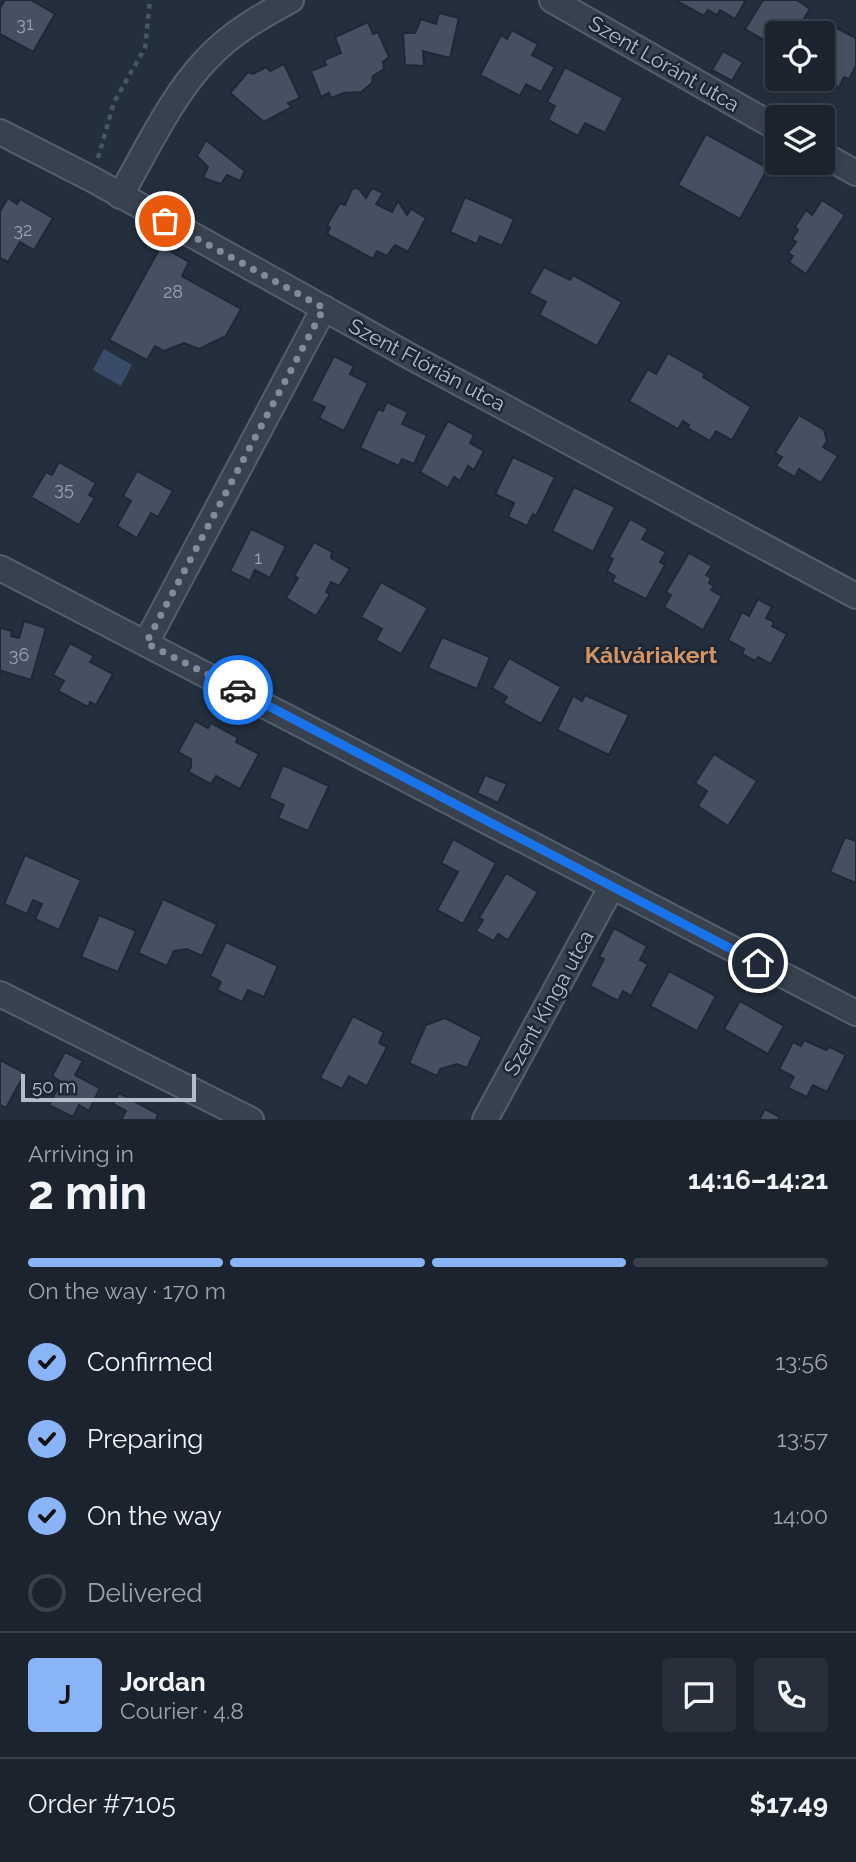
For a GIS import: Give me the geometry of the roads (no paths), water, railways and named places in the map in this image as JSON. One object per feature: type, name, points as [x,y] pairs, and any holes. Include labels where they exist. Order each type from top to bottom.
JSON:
[{"type":"street","points":[[120,196],[182,90],[206,59],[246,24],[291,0]]},
{"type":"street","name":"Szent Lóránt utca","points":[[552,0],[765,121]]},
{"type":"street","name":"Szent Flórián utca","points":[[0,132],[92,179],[856,596]]},
{"type":"street","points":[[835,161],[856,173]]},
{"type":"street","points":[[146,643],[324,308]]},
{"type":"street","points":[[0,568],[856,1013]]},
{"type":"street","name":"Szent Kinga utca","points":[[485,1120],[612,886]]},
{"type":"street","points":[[0,994],[251,1120]]},
{"type":"water","points":[[104,349],[132,365],[121,386],[93,370]]},
{"type":"district","name":"Kálváriakert","points":[[651,655]]}]
